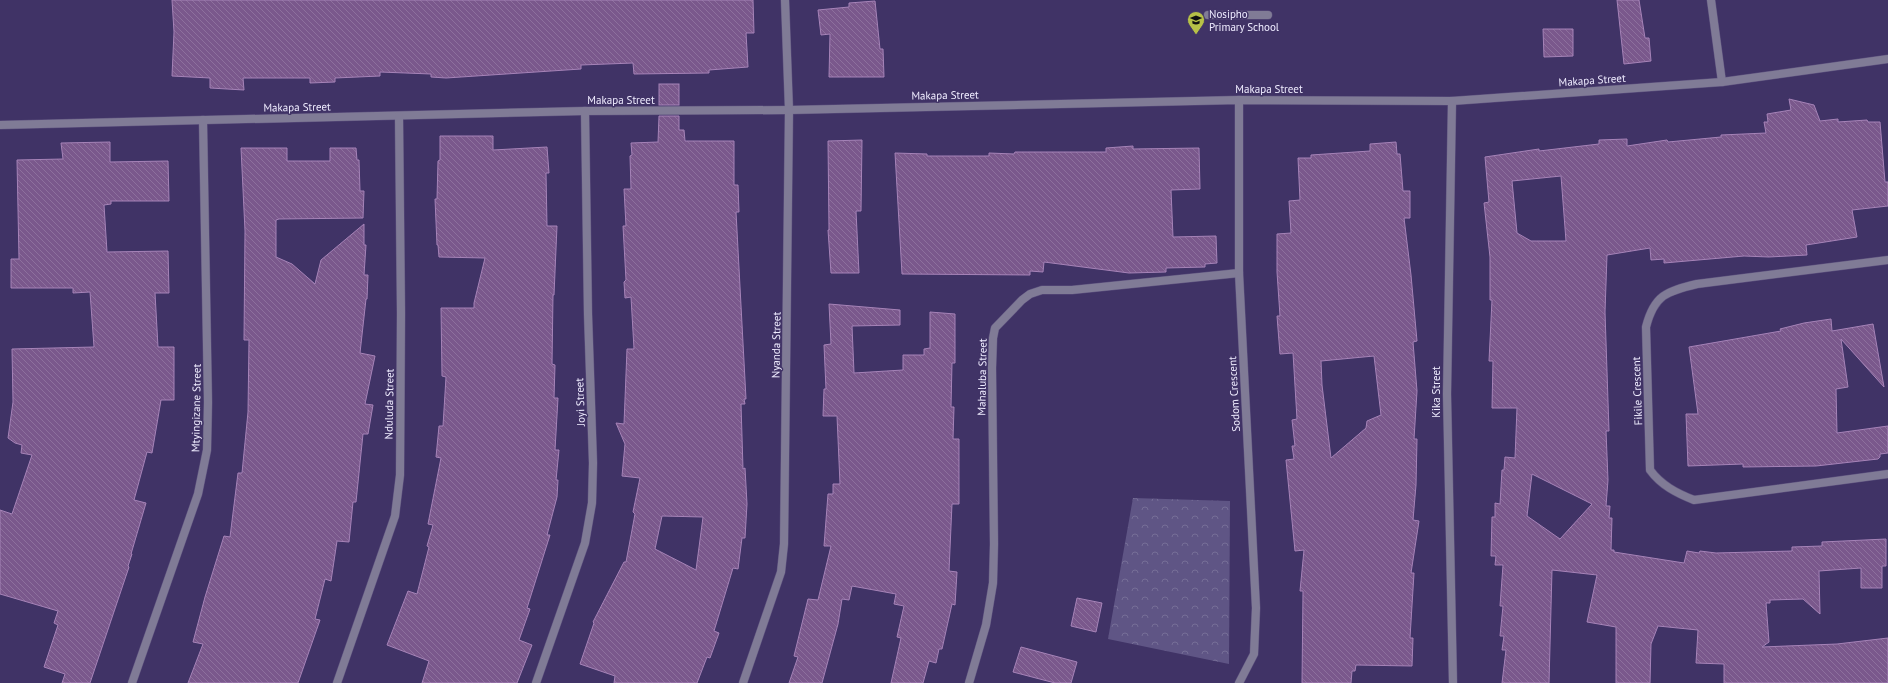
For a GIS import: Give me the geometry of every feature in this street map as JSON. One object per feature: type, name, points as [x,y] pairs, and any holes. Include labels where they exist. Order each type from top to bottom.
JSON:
[{"type":"street","name":"Nyanda Street","points":[[742,683],[781,572],[784,544],[789,110],[785,0]]},
{"type":"street","points":[[1711,0],[1722,82]]},
{"type":"street","points":[[1208,15],[1268,15]]},
{"type":"street","name":"Makapa Street","points":[[0,125],[1239,100],[1452,101],[1722,82],[1888,59]]},
{"type":"street","name":"Sodom Crescent","points":[[1239,100],[1239,273],[1256,608],[1254,654],[1239,683]]},
{"type":"street","name":"Kika Street","points":[[1452,101],[1446,394],[1453,683]]},
{"type":"street","name":"Joyi Street","points":[[536,683],[585,543],[592,503],[593,463],[588,314],[585,112]]},
{"type":"street","name":"Nduluda Street","points":[[337,683],[395,516],[398,497],[400,475],[401,321],[399,116]]},
{"type":"street","name":"Mtyingizane Street","points":[[132,683],[198,494],[207,450],[208,402],[203,120]]},
{"type":"street","name":"Fikile Crescent","points":[[1888,260],[1697,284],[1679,288],[1663,295],[1655,303],[1649,313],[1646,327],[1650,470],[1658,481],[1670,489],[1694,500],[1888,474]]},
{"type":"street","name":"Mahaluba Street","points":[[969,683],[986,625],[992,583],[994,544],[992,374],[993,338],[995,328],[1022,300],[1030,294],[1042,290],[1072,290],[1239,273]]},
{"type":"green space","points":[[1133,498],[1230,501],[1229,664],[1108,639]]},
{"type":"building","points":[[172,0],[753,0],[754,33],[746,33],[748,67],[709,70],[709,73],[634,74],[633,63],[581,65],[581,69],[446,78],[431,77],[431,74],[380,72],[380,76],[335,78],[335,82],[310,83],[310,78],[243,78],[244,90],[210,88],[210,78],[172,76],[174,32]]},
{"type":"building","points":[[1617,0],[1639,0],[1645,38],[1649,38],[1651,61],[1624,64]]},
{"type":"building","points":[[875,1],[880,49],[883,49],[884,77],[829,77],[830,34],[821,35],[818,10],[849,7],[849,3]]},
{"type":"building","points":[[1543,29],[1573,29],[1573,56],[1544,57]]},
{"type":"building","points":[[659,84],[679,84],[679,105],[659,105]]},
{"type":"building","points":[[1789,99],[1814,105],[1820,121],[1838,119],[1838,122],[1867,120],[1868,122],[1880,122],[1885,182],[1888,182],[1888,206],[1852,210],[1857,237],[1806,245],[1807,255],[1769,257],[1744,256],[1664,263],[1664,259],[1651,260],[1650,248],[1607,255],[1605,312],[1609,431],[1606,431],[1608,480],[1606,506],[1610,506],[1609,518],[1612,518],[1611,550],[1614,550],[1614,552],[1684,563],[1687,551],[1716,553],[1792,551],[1792,547],[1822,546],[1822,542],[1886,539],[1886,566],[1882,566],[1882,588],[1861,588],[1861,568],[1819,571],[1820,614],[1803,599],[1770,600],[1770,603],[1766,603],[1769,642],[1762,647],[1837,644],[1888,638],[1888,683],[1724,683],[1724,664],[1696,663],[1698,630],[1658,626],[1651,644],[1650,683],[1616,683],[1616,627],[1587,622],[1597,575],[1552,570],[1549,683],[1502,683],[1506,650],[1502,650],[1504,636],[1500,636],[1503,606],[1500,606],[1503,565],[1495,565],[1496,556],[1491,556],[1492,517],[1495,517],[1495,503],[1500,504],[1502,470],[1504,470],[1505,457],[1515,458],[1517,408],[1492,408],[1493,361],[1489,361],[1492,300],[1490,300],[1490,257],[1484,203],[1489,202],[1485,157],[1539,149],[1539,151],[1599,144],[1599,140],[1627,139],[1627,146],[1667,140],[1668,142],[1721,137],[1721,135],[1766,133],[1764,122],[1768,122],[1767,114],[1791,110]],"holes":[[[1561,176],[1566,241],[1531,241],[1517,233],[1512,181]],[[1532,474],[1592,504],[1560,539],[1527,516]]]},
{"type":"building","points":[[659,116],[679,116],[679,130],[684,130],[685,141],[734,141],[734,185],[738,185],[739,212],[736,212],[746,399],[744,399],[745,404],[741,404],[743,469],[745,468],[747,504],[745,538],[742,538],[738,569],[733,568],[714,631],[719,633],[710,658],[707,657],[697,683],[614,683],[615,676],[580,664],[594,623],[593,622],[624,562],[626,562],[635,514],[633,512],[640,478],[622,476],[625,444],[616,423],[624,424],[627,349],[634,349],[631,297],[625,298],[624,282],[626,280],[623,226],[626,226],[624,189],[631,189],[631,143],[658,142]],"holes":[[[662,516],[703,517],[696,570],[655,549]]]},
{"type":"building","points":[[440,136],[493,136],[493,150],[547,147],[549,173],[546,173],[547,226],[557,226],[553,295],[552,364],[555,365],[554,398],[558,398],[555,450],[559,450],[556,480],[558,480],[557,497],[547,535],[550,535],[527,608],[530,609],[519,640],[532,645],[517,683],[422,683],[429,661],[387,645],[408,591],[417,594],[433,525],[428,524],[441,458],[436,457],[439,426],[443,426],[446,377],[442,376],[441,308],[474,308],[485,258],[439,257],[435,199],[437,199]]},
{"type":"building","points":[[862,140],[861,211],[856,211],[859,273],[831,273],[828,230],[828,141]]},
{"type":"building","points":[[110,142],[110,162],[168,161],[169,201],[111,201],[111,204],[104,205],[107,252],[168,251],[169,293],[155,293],[158,347],[174,347],[174,400],[161,400],[152,453],[147,452],[134,500],[146,503],[131,554],[129,567],[90,683],[62,683],[65,674],[44,667],[58,625],[54,623],[58,611],[0,594],[0,510],[12,514],[32,455],[21,453],[22,445],[15,443],[8,438],[13,402],[12,349],[94,347],[90,292],[73,293],[73,288],[11,288],[11,259],[19,259],[17,160],[63,159],[61,143]]},
{"type":"building","points":[[1396,142],[1397,154],[1400,154],[1403,191],[1410,191],[1410,218],[1404,218],[1417,341],[1413,342],[1417,391],[1414,439],[1417,439],[1416,485],[1413,520],[1419,521],[1411,573],[1414,573],[1410,638],[1413,638],[1412,666],[1356,665],[1355,671],[1352,671],[1351,683],[1302,683],[1303,591],[1300,591],[1304,550],[1295,551],[1286,460],[1294,459],[1292,446],[1295,446],[1292,420],[1297,419],[1293,353],[1280,354],[1277,316],[1280,316],[1277,272],[1277,234],[1291,233],[1289,201],[1300,200],[1298,158],[1311,158],[1311,155],[1370,151],[1370,144]],"holes":[[[1374,356],[1381,415],[1367,421],[1366,428],[1331,458],[1322,385],[1321,361]]]},
{"type":"building","points":[[1133,146],[1133,149],[1199,148],[1200,189],[1171,190],[1173,237],[1216,236],[1217,263],[1205,264],[1205,267],[1166,268],[1166,272],[1129,273],[1044,262],[1043,272],[1030,271],[1030,275],[902,274],[895,153],[927,154],[927,156],[989,156],[989,153],[1014,154],[1015,152],[1106,152],[1106,148]]},
{"type":"building","points":[[241,148],[287,148],[287,161],[330,161],[330,148],[356,148],[357,160],[359,160],[360,191],[364,191],[363,218],[276,220],[276,257],[292,264],[315,284],[321,260],[364,224],[364,245],[366,245],[364,275],[368,275],[367,299],[360,353],[375,356],[365,404],[373,405],[368,434],[363,434],[356,502],[353,502],[349,542],[337,541],[331,581],[325,579],[315,619],[320,620],[298,683],[188,683],[203,644],[193,642],[224,536],[230,537],[238,473],[242,473],[248,412],[249,340],[244,340],[245,231]]},
{"type":"building","points":[[829,304],[900,310],[900,325],[852,326],[854,373],[903,370],[903,355],[924,355],[924,349],[930,348],[930,312],[955,314],[955,363],[952,363],[951,407],[954,407],[953,439],[959,439],[959,504],[952,504],[949,571],[957,572],[955,605],[952,604],[942,649],[939,649],[936,663],[929,661],[923,683],[891,683],[901,638],[897,637],[904,606],[894,604],[896,594],[852,586],[849,600],[842,599],[838,624],[822,683],[789,683],[798,657],[794,656],[808,599],[818,600],[831,546],[824,546],[828,494],[833,494],[833,484],[840,484],[837,416],[823,416],[824,389],[826,389],[824,345],[831,344]]},
{"type":"building","points":[[1831,319],[1832,331],[1873,324],[1884,387],[1841,339],[1848,387],[1836,389],[1837,433],[1888,426],[1888,453],[1880,454],[1878,459],[1816,466],[1743,467],[1743,464],[1688,466],[1686,414],[1698,414],[1689,347],[1781,331],[1780,329],[1804,323]]},
{"type":"building","points":[[1077,598],[1102,603],[1096,632],[1071,626]]},
{"type":"building","points":[[1021,647],[1077,662],[1071,683],[1055,683],[1013,672]]},
{"type":"place","name":"Nosipho Primary School","points":[[1196,35]]}]
